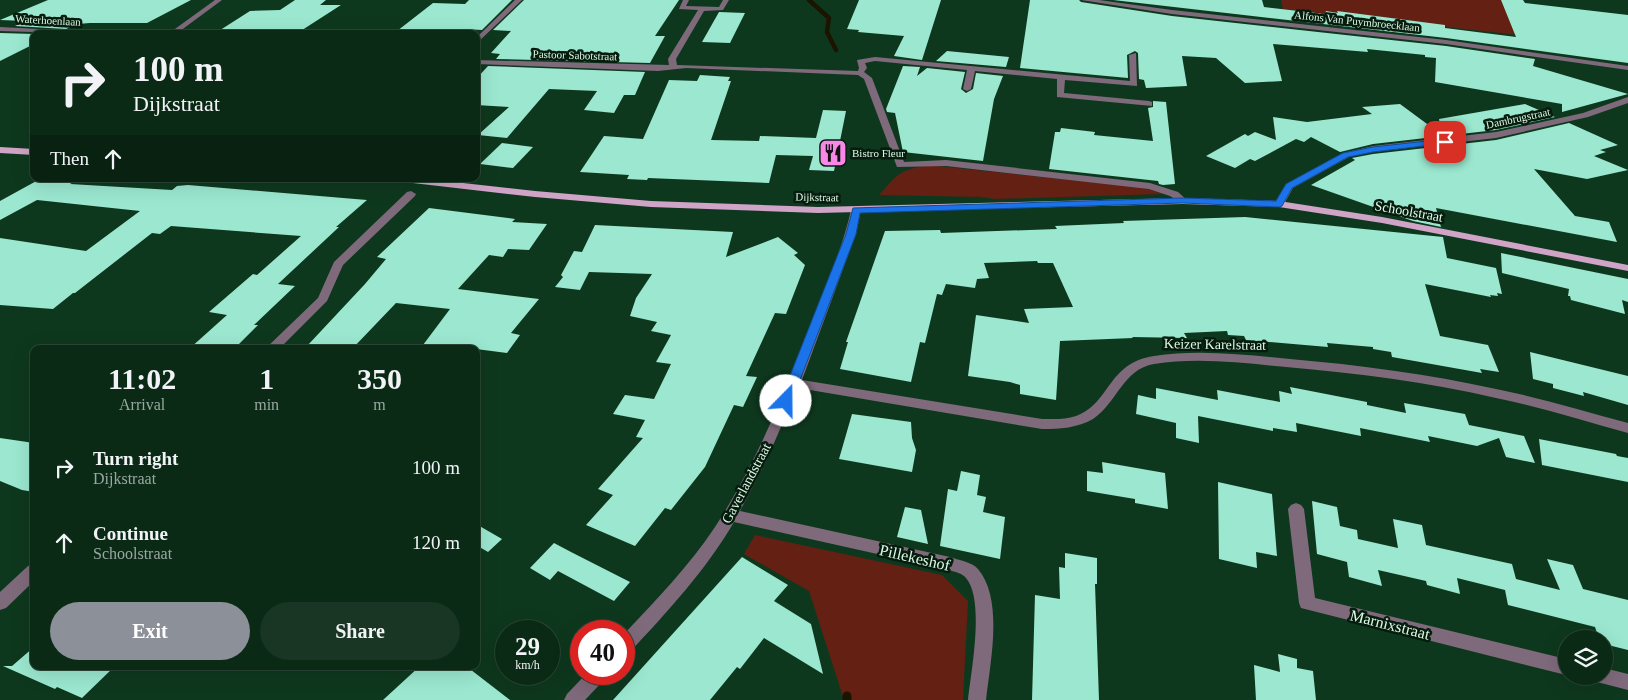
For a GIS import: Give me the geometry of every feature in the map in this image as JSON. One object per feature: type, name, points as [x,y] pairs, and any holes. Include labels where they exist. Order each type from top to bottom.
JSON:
[{"type":"main road","points":[[0,150],[30,152]]},
{"type":"main road","name":"Dijkstraat","points":[[430,182],[535,194],[652,204],[856,210],[1183,201]]},
{"type":"main road","name":"Schoolstraat","points":[[1183,201],[1279,204],[1382,220],[1628,268]]},
{"type":"street","points":[[177,30],[219,0]]},
{"type":"street","points":[[480,38],[519,0]]},
{"type":"street","points":[[686,0],[681,8],[721,9],[726,0]]},
{"type":"street","name":"Alfons Van Puymbroecklaan","points":[[1084,0],[1172,12],[1427,40],[1628,68]]},
{"type":"street","points":[[672,67],[672,59],[702,8]]},
{"type":"street","name":"Waterhoenlaan","points":[[0,29],[30,31]]},
{"type":"street","points":[[1133,55],[1134,84],[875,59],[860,62],[862,68],[860,73],[868,78],[900,165],[946,163],[1150,186],[1174,194],[1183,201]]},
{"type":"street","name":"Pastoor Sabotstraat","points":[[480,62],[658,69],[695,66],[860,73]]},
{"type":"street","points":[[967,89],[971,69]]},
{"type":"street","points":[[1062,77],[1060,95],[1149,104]]},
{"type":"street","name":"Dambrugstraat","points":[[1279,204],[1289,186],[1346,155],[1373,149],[1496,135],[1585,115],[1628,100]]},
{"type":"street","points":[[275,345],[323,299],[338,264],[411,194]]},
{"type":"street","name":"Gaverlandstraat","points":[[635,634],[713,542],[764,454],[851,234],[856,210]]},
{"type":"street","name":"Keizer Karelstraat","points":[[793,383],[1042,424],[1061,424],[1077,420],[1092,413],[1120,377],[1135,365],[1152,360],[1240,358],[1365,371],[1424,380],[1525,400],[1628,428]]},
{"type":"street","name":"Marnixstraat","points":[[1296,509],[1306,603],[1558,665]]},
{"type":"street","name":"Pillekeshof","points":[[730,514],[762,523],[950,564],[970,571],[980,584],[985,610],[977,700]]},
{"type":"street","points":[[0,603],[30,575]]},
{"type":"street","points":[[1613,678],[1628,682]]},
{"type":"street","points":[[573,700],[587,685]]},
{"type":"shaded area","points":[[1281,0],[1501,0],[1519,35],[1283,9]]},
{"type":"shaded area","points":[[928,165],[1136,187],[1156,190],[1163,194],[995,199],[879,195],[900,174],[910,169]]},
{"type":"shaded area","points":[[755,535],[942,575],[968,601],[963,700],[844,700],[809,591],[744,554]]},
{"type":"building","points":[[48,0],[191,0],[147,23],[90,23],[77,24],[66,29],[15,26],[26,21],[0,20]]},
{"type":"building","points":[[295,0],[326,0],[320,5],[341,5],[302,30],[220,30],[250,11],[280,10]]},
{"type":"building","points":[[469,0],[512,0],[482,30],[398,30],[433,3],[465,4]]},
{"type":"building","points":[[524,0],[679,0],[655,36],[665,36],[650,63],[496,59],[500,54],[491,53],[511,31],[493,30]]},
{"type":"building","points":[[859,0],[941,0],[922,60],[894,56],[904,36],[858,32],[859,30],[847,29]]},
{"type":"building","points":[[1030,0],[1079,0],[1081,2],[1172,16],[1446,46],[1535,59],[1533,66],[1628,94],[1562,112],[1562,104],[1435,82],[1436,58],[1425,57],[1425,55],[1367,49],[1368,52],[1273,44],[1282,81],[1245,83],[1216,58],[1182,56],[1187,86],[1146,88],[1144,80],[1139,79],[1138,53],[1135,51],[1127,55],[1128,78],[1020,68]]},
{"type":"building","points":[[1113,0],[1262,0],[1264,7],[1325,14],[1326,11],[1338,13],[1337,11],[1445,25],[1445,28],[1516,37],[1501,0],[1523,0],[1525,3],[1628,15],[1628,63],[1446,38]]},
{"type":"building","points":[[719,12],[745,13],[730,43],[702,42]]},
{"type":"building","points":[[0,33],[30,34],[30,46],[0,61]]},
{"type":"building","points":[[947,51],[1009,57],[1006,67],[936,61]]},
{"type":"building","points":[[488,66],[645,72],[635,95],[624,95],[614,113],[584,110],[597,91],[549,89],[507,138],[480,135],[509,107],[480,105],[480,75]]},
{"type":"building","points":[[903,66],[920,67],[917,76],[927,68],[965,72],[961,89],[966,93],[973,89],[976,73],[1003,76],[994,99],[983,161],[903,152],[895,113],[887,112],[886,109]]},
{"type":"building","points":[[700,75],[730,77],[728,81],[731,81],[711,140],[759,141],[760,136],[816,138],[823,110],[846,111],[834,171],[809,170],[813,156],[776,155],[769,183],[648,178],[647,180],[627,179],[629,175],[580,172],[604,136],[643,139],[669,80],[697,81]]},
{"type":"building","points":[[1153,101],[1166,102],[1175,184],[1163,185],[1159,184],[1158,181],[1049,169],[1055,132],[1060,132],[1061,128],[1095,132],[1094,135],[1153,141],[1148,108],[1153,107]]},
{"type":"building","points":[[1400,104],[1442,135],[1439,119],[1525,104],[1555,117],[1496,130],[1373,144],[1340,152],[1311,137],[1304,142],[1296,139],[1255,161],[1250,159],[1235,168],[1206,156],[1245,134],[1248,136],[1255,132],[1276,140],[1273,117],[1307,122],[1372,114],[1362,107]]},
{"type":"building","points":[[1569,123],[1618,145],[1600,150],[1606,152],[1594,156],[1628,170],[1587,179],[1534,169],[1575,216],[1609,222],[1617,242],[1436,208],[1441,227],[1413,221],[1311,185],[1355,160],[1352,158],[1496,140]]},
{"type":"building","points":[[502,143],[533,147],[513,168],[480,164]]},
{"type":"building","points":[[35,182],[73,182],[70,184],[172,190],[177,186],[188,185],[367,200],[336,227],[339,227],[278,284],[295,286],[254,325],[258,325],[238,345],[193,345],[227,315],[209,312],[253,274],[257,275],[301,236],[171,226],[160,234],[152,233],[53,309],[0,305],[0,238],[86,251],[140,211],[37,200],[0,220],[0,201]]},
{"type":"building","points":[[429,208],[515,219],[512,222],[547,224],[529,250],[508,249],[503,257],[489,255],[458,289],[539,299],[511,333],[520,335],[507,353],[480,350],[480,345],[423,345],[450,309],[396,303],[356,345],[308,345],[386,259],[377,257]]},
{"type":"building","points":[[1245,217],[1443,237],[1447,258],[1496,268],[1502,294],[1497,293],[1498,296],[1490,295],[1491,297],[1425,284],[1440,336],[1488,345],[1499,372],[1480,369],[1482,373],[1392,357],[1391,352],[1373,349],[1373,347],[1327,343],[1328,347],[1246,340],[1244,336],[1228,335],[1227,331],[1184,333],[1187,338],[1132,337],[1060,341],[1056,400],[1020,394],[1020,385],[1010,382],[968,376],[976,315],[1029,323],[1024,309],[1073,307],[1053,263],[1038,263],[1037,261],[984,263],[989,278],[977,279],[975,288],[946,284],[942,295],[937,294],[925,343],[920,342],[911,382],[840,369],[848,342],[846,342],[885,231],[940,230],[941,233],[1057,229],[1055,226],[1124,223],[1123,221]]},
{"type":"building","points":[[595,225],[733,232],[726,257],[778,237],[798,253],[794,255],[805,265],[786,314],[775,313],[746,376],[757,377],[743,407],[734,405],[705,467],[671,510],[665,508],[635,546],[586,525],[613,495],[598,489],[643,438],[636,437],[645,420],[613,414],[625,395],[654,399],[671,364],[656,362],[671,335],[651,331],[657,322],[630,316],[636,298],[652,274],[589,272],[580,290],[555,287],[563,277],[561,275],[574,251],[582,252]]},
{"type":"building","points":[[1501,253],[1628,279],[1628,302],[1622,300],[1625,314],[1571,300],[1570,296],[1568,296],[1569,289],[1502,273]]},
{"type":"building","points":[[1530,352],[1628,376],[1628,405],[1583,392],[1584,396],[1553,388],[1553,384],[1533,379]]},
{"type":"building","points":[[1290,387],[1367,402],[1367,405],[1406,413],[1404,403],[1465,414],[1469,425],[1524,436],[1535,463],[1506,457],[1499,438],[1477,446],[1428,436],[1430,442],[1360,428],[1361,436],[1296,423],[1297,432],[1273,428],[1273,431],[1198,416],[1199,443],[1176,438],[1176,423],[1136,414],[1138,395],[1156,399],[1156,388],[1218,400],[1217,390],[1280,402],[1279,391],[1292,394]]},
{"type":"building","points":[[852,414],[911,422],[912,438],[916,450],[912,472],[839,459]]},
{"type":"building","points":[[0,438],[30,442],[30,491],[0,481]]},
{"type":"building","points":[[1539,439],[1628,458],[1628,482],[1542,465]]},
{"type":"building","points":[[1102,462],[1165,473],[1168,509],[1135,503],[1135,499],[1087,491],[1087,471],[1103,473]]},
{"type":"building","points":[[961,471],[980,475],[977,495],[986,497],[983,512],[1005,517],[1000,559],[940,546],[948,489],[957,491]]},
{"type":"building","points":[[1218,482],[1272,494],[1277,556],[1256,552],[1257,568],[1219,559]]},
{"type":"building","points":[[1312,501],[1337,507],[1340,526],[1357,530],[1358,539],[1398,548],[1393,519],[1422,525],[1426,545],[1512,564],[1516,579],[1560,590],[1547,559],[1573,565],[1583,589],[1628,600],[1628,650],[1613,646],[1613,630],[1596,630],[1595,627],[1508,605],[1505,590],[1457,578],[1460,594],[1427,585],[1426,581],[1378,570],[1382,586],[1349,577],[1347,562],[1317,554]]},
{"type":"building","points":[[905,507],[921,510],[928,544],[897,537]]},
{"type":"building","points":[[480,526],[502,539],[488,552],[480,547]]},
{"type":"building","points":[[554,543],[630,582],[614,601],[558,571],[550,580],[530,568]]},
{"type":"building","points":[[1065,553],[1097,558],[1097,584],[1095,584],[1099,700],[1032,700],[1035,595],[1060,599],[1059,567],[1065,568]]},
{"type":"building","points":[[742,557],[788,585],[774,601],[811,624],[823,674],[764,638],[740,669],[737,667],[710,700],[613,700],[627,685],[635,685],[635,676]]},
{"type":"building","points":[[30,650],[30,670],[111,670],[82,698],[57,687],[55,689],[3,666],[12,666]]},
{"type":"building","points":[[1278,654],[1297,659],[1297,668],[1313,671],[1316,700],[1256,700],[1254,665],[1280,672]]},
{"type":"building","points":[[416,670],[471,670],[510,700],[383,700]]},
{"type":"waterway","points":[[809,0],[829,18],[827,32],[836,50]]},
{"type":"place","name":"Bistro Fleur","points":[[833,153]]},
{"type":"route","points":[[786,401],[851,234],[856,210],[1183,201],[1279,204],[1289,186],[1346,155],[1373,149],[1445,142]]}]
